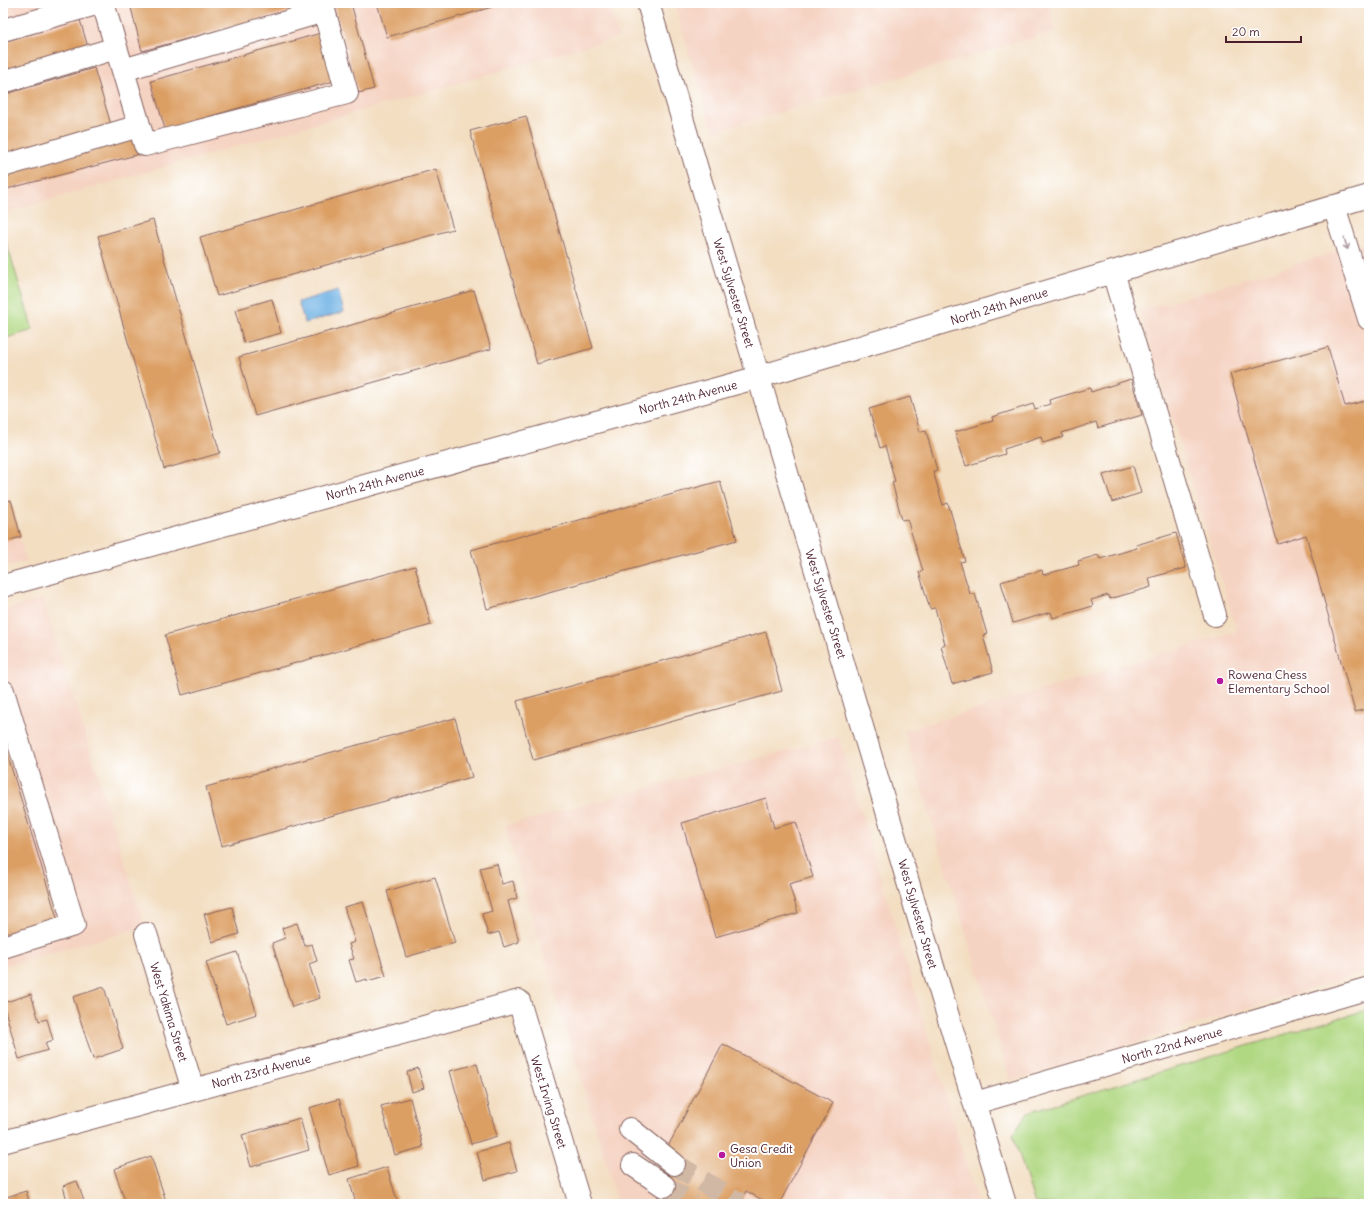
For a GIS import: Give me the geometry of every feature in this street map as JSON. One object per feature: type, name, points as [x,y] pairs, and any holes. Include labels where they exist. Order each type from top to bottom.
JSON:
[{"type":"street","points":[[3,30],[100,3]]},
{"type":"street","points":[[103,3],[145,145],[347,93],[323,7],[123,70]]},
{"type":"street","name":"West Sylvester Street","points":[[648,3],[1005,1204]]},
{"type":"street","points":[[3,82],[116,48]]},
{"type":"street","points":[[3,166],[139,126]]},
{"type":"street","name":"North 24th Avenue","points":[[3,586],[759,377],[1369,196]]},
{"type":"street","points":[[1334,206],[1369,319]]},
{"type":"street","points":[[1113,272],[1216,615]]},
{"type":"street","points":[[3,691],[74,925],[3,947]]},
{"type":"street","name":"West Yakima Street","points":[[146,934],[193,1090]]},
{"type":"street","name":"North 22nd Avenue","points":[[974,1102],[1369,988]]},
{"type":"street","name":"North 23rd Avenue","points":[[3,1142],[519,1001]]},
{"type":"street","name":"West Irving Street","points":[[519,1001],[580,1204]]},
{"type":"street","points":[[629,1134],[666,1180],[635,1173]]},
{"type":"shaded area","points":[[3,3],[608,3],[619,37],[3,213]]},
{"type":"shaded area","points":[[674,3],[1048,3],[1056,31],[713,132]]},
{"type":"shaded area","name":"Rowena Chess Elementary School","points":[[1369,242],[1369,971],[1011,1081],[904,731],[1237,631],[1139,311]]},
{"type":"shaded area","points":[[3,481],[26,561],[3,567]]},
{"type":"shaded area","points":[[43,599],[145,927],[3,966],[3,610]]},
{"type":"shaded area","points":[[839,737],[978,1204],[618,1204],[505,826]]},
{"type":"green space","points":[[3,231],[33,330],[3,339]]},
{"type":"green space","points":[[1369,1009],[1369,1204],[1035,1204],[1013,1135],[1028,1112]]},
{"type":"water","points":[[338,290],[344,312],[305,323],[298,302]]},
{"type":"building","points":[[312,3],[312,5],[142,51],[130,4]]},
{"type":"building","points":[[334,3],[351,3],[374,89],[358,93]]},
{"type":"building","points":[[377,3],[506,3],[387,37]]},
{"type":"building","points":[[80,20],[88,47],[3,72],[3,42]]},
{"type":"building","points":[[321,33],[334,81],[165,129],[151,81]]},
{"type":"building","points":[[94,68],[112,128],[3,160],[3,95]]},
{"type":"building","points":[[526,116],[593,348],[537,364],[470,131]]},
{"type":"building","points":[[136,138],[140,154],[3,190],[3,174]]},
{"type":"building","points":[[436,169],[453,229],[217,296],[200,237]]},
{"type":"building","points":[[153,220],[220,453],[164,469],[98,236]]},
{"type":"building","points":[[474,290],[491,349],[255,416],[239,357]]},
{"type":"building","points":[[272,299],[281,333],[244,343],[235,310]]},
{"type":"building","points":[[1328,347],[1345,406],[1369,400],[1369,708],[1355,712],[1306,535],[1278,544],[1230,374]]},
{"type":"building","points":[[1131,379],[1142,415],[1098,428],[1096,422],[1062,433],[1063,437],[1043,443],[1041,437],[1004,449],[1005,454],[966,466],[955,432],[993,421],[992,417],[1033,404],[1035,409],[1050,404],[1049,400],[1090,388],[1091,392]]},
{"type":"building","points":[[910,397],[920,432],[926,431],[937,470],[933,471],[943,505],[948,503],[965,561],[960,562],[970,594],[975,594],[987,634],[983,635],[993,672],[952,684],[941,646],[945,644],[935,608],[930,609],[919,572],[923,571],[907,519],[902,520],[892,482],[895,481],[885,446],[880,448],[869,409]]},
{"type":"building","points":[[1133,466],[1141,493],[1112,502],[1103,475]]},
{"type":"building","points":[[720,481],[737,540],[487,609],[471,550]]},
{"type":"building","points":[[11,500],[21,537],[3,542],[3,502]]},
{"type":"building","points":[[1176,533],[1186,568],[1149,578],[1151,587],[1110,599],[1108,595],[1091,600],[1093,606],[1053,618],[1051,612],[1013,623],[1001,582],[1042,570],[1043,575],[1079,565],[1078,561],[1098,555],[1100,559],[1137,548],[1136,545]]},
{"type":"building","points":[[415,566],[431,625],[182,695],[165,635]]},
{"type":"building","points":[[766,632],[782,691],[533,760],[517,701]]},
{"type":"building","points":[[455,718],[472,777],[222,846],[206,787]]},
{"type":"building","points":[[3,740],[58,921],[3,937]]},
{"type":"building","points":[[766,798],[774,828],[796,822],[813,877],[789,884],[798,913],[715,937],[682,823]]},
{"type":"building","points":[[497,864],[502,884],[513,881],[517,898],[508,901],[519,942],[504,947],[499,932],[488,935],[482,914],[492,911],[480,868]]},
{"type":"building","points":[[435,877],[455,943],[406,957],[387,891]]},
{"type":"building","points":[[363,902],[386,976],[356,982],[349,960],[354,959],[349,944],[355,942],[344,907]]},
{"type":"building","points":[[232,907],[239,934],[212,942],[204,914]]},
{"type":"building","points":[[297,923],[305,946],[312,944],[317,961],[309,964],[320,998],[292,1007],[272,943],[285,938],[282,928]]},
{"type":"building","points":[[237,952],[257,1014],[226,1024],[206,962]]},
{"type":"building","points":[[104,987],[123,1049],[93,1059],[73,997]]},
{"type":"building","points":[[31,994],[39,1021],[47,1019],[53,1040],[45,1043],[48,1050],[19,1059],[3,1003]]},
{"type":"building","points":[[723,1044],[833,1103],[779,1204],[770,1204],[746,1191],[740,1204],[654,1204],[679,1155],[667,1148]]},
{"type":"building","points":[[477,1064],[497,1136],[471,1144],[450,1071]]},
{"type":"building","points":[[418,1068],[424,1088],[412,1092],[407,1072]]},
{"type":"building","points":[[410,1098],[423,1147],[395,1155],[381,1106]]},
{"type":"building","points":[[339,1099],[359,1166],[329,1175],[309,1108]]},
{"type":"building","points":[[300,1118],[309,1150],[251,1167],[242,1135]]},
{"type":"building","points":[[509,1143],[517,1171],[485,1180],[477,1152]]},
{"type":"building","points":[[151,1156],[167,1204],[126,1204],[114,1169]]},
{"type":"building","points":[[387,1167],[398,1204],[356,1204],[349,1179]]},
{"type":"building","points":[[77,1181],[85,1204],[68,1204],[63,1186]]},
{"type":"building","points":[[26,1191],[30,1204],[3,1204],[3,1198]]},
{"type":"tunnel","points":[[674,1164],[740,1204]]},
{"type":"tunnel","points":[[664,1186],[693,1204]]},
{"type":"place","name":"Rowena Chess Elementary School","points":[[1220,681]]},
{"type":"place","name":"Gesa Credit Union","points":[[722,1155]]}]
